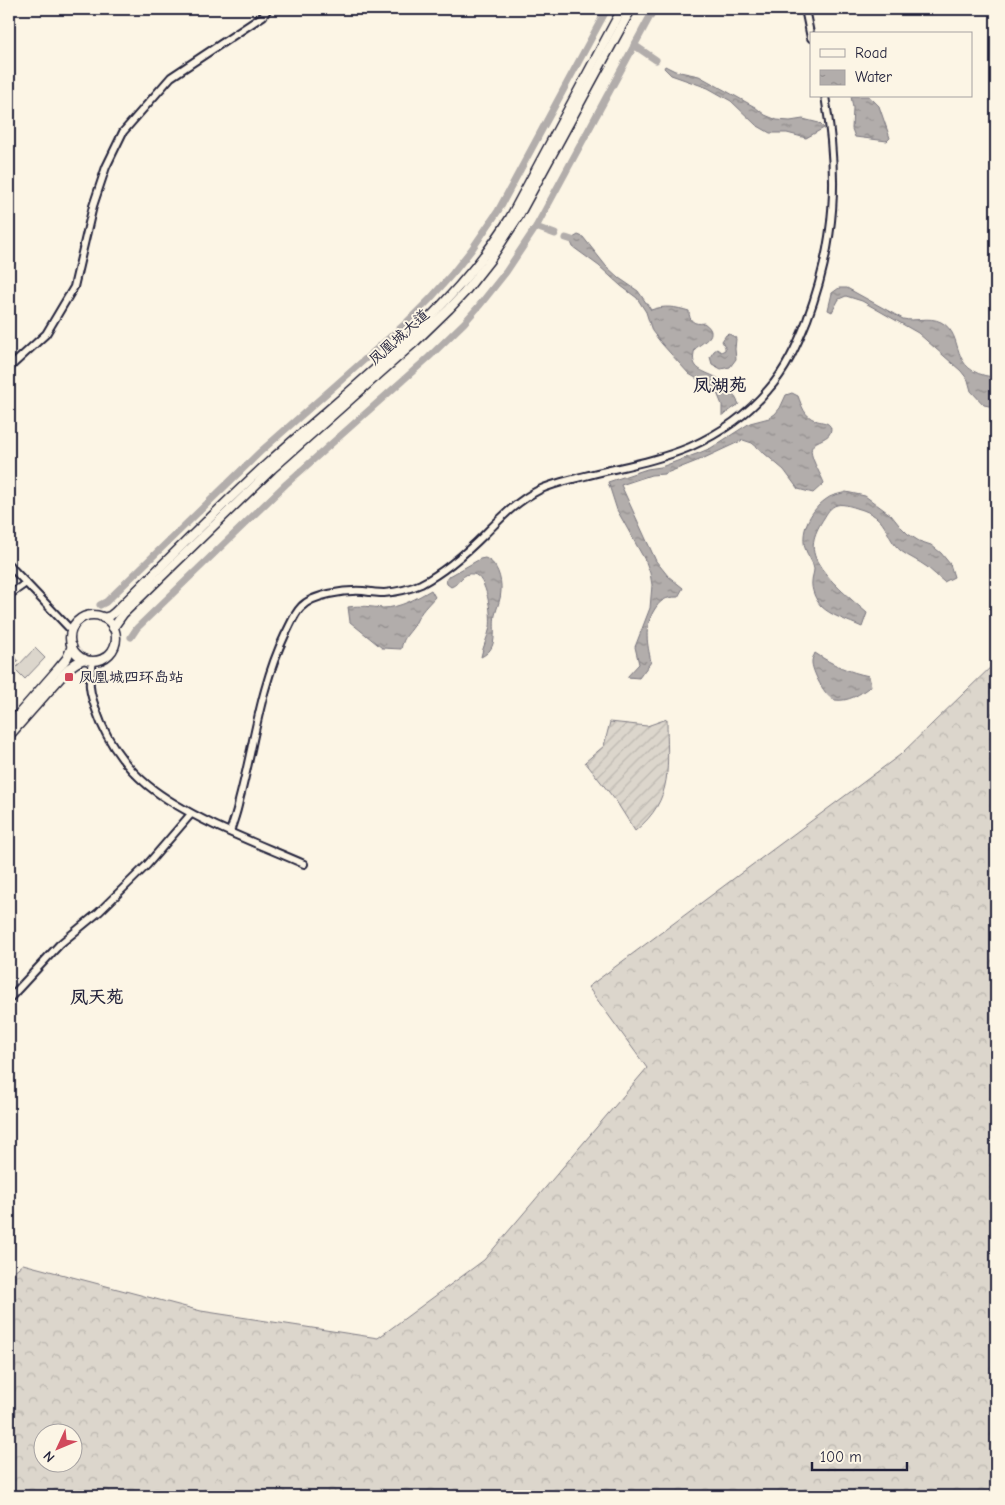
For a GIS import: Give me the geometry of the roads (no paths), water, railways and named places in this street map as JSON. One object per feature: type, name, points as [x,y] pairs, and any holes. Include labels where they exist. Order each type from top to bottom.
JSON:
[{"type":"main road","name":"凤凰城大道","points":[[103,618],[115,612],[269,462],[415,333],[463,282],[510,218],[622,9]]},
{"type":"main road","name":"凤凰城大道","points":[[113,628],[123,614],[258,482],[415,342],[464,293],[490,260],[518,217],[632,9]]},
{"type":"main road","points":[[88,615],[96,615],[111,624],[113,628],[116,636],[115,643],[107,656],[93,661],[84,659],[76,654],[70,641],[71,630],[81,618],[88,615]]},
{"type":"main road","points":[[9,725],[57,670],[72,646]]},
{"type":"main road","points":[[9,736],[69,668],[84,659]]},
{"type":"street","points":[[9,368],[46,334],[74,288],[93,206],[106,167],[123,132],[171,78],[262,16],[268,9]]},
{"type":"street","points":[[805,9],[810,33]]},
{"type":"street","points":[[230,832],[240,801],[262,698],[272,666],[297,612],[306,602],[329,594],[362,591],[388,593],[405,590],[421,584],[476,543],[505,513],[528,496],[554,484],[656,459],[689,447],[739,418],[768,390],[790,358],[803,330],[816,293],[826,254],[832,218],[834,166],[825,98]]},
{"type":"street","points":[[9,564],[71,630]]},
{"type":"street","points":[[9,595],[26,583]]},
{"type":"street","points":[[93,661],[90,686],[98,716],[112,743],[130,768],[152,790],[191,814],[304,864]]},
{"type":"street","points":[[9,999],[60,944],[99,912],[147,865],[191,814]]},
{"type":"water","points":[[665,66],[675,71],[699,76],[755,107],[765,115],[777,120],[803,119],[819,123],[824,128],[806,138],[787,133],[770,133],[756,125],[731,101],[708,88],[671,75],[664,68]]},
{"type":"water","points":[[851,98],[871,98],[879,106],[890,138],[887,141],[855,137],[852,129]]},
{"type":"water","points":[[578,235],[583,237],[606,266],[638,291],[651,310],[661,307],[679,308],[689,311],[693,322],[704,323],[709,327],[711,334],[709,338],[695,349],[694,362],[699,369],[726,384],[739,404],[722,416],[722,405],[718,395],[711,387],[689,374],[662,344],[652,331],[646,312],[637,298],[573,247],[571,242]]},
{"type":"water","points":[[839,288],[847,288],[903,319],[932,319],[941,322],[949,328],[963,361],[969,368],[978,373],[993,377],[996,382],[996,405],[994,407],[984,405],[971,391],[968,380],[961,371],[918,333],[862,301],[846,296],[839,299],[832,312],[828,310],[832,293]]},
{"type":"water","points":[[729,334],[736,339],[736,359],[730,367],[721,369],[712,364],[710,357],[717,349],[721,352],[725,350],[722,341]]},
{"type":"water","points":[[792,393],[798,396],[808,416],[827,423],[831,429],[830,433],[816,442],[811,450],[813,460],[824,483],[813,493],[798,489],[784,470],[752,443],[743,440],[664,474],[651,475],[621,485],[656,561],[668,576],[683,588],[678,597],[663,600],[653,612],[647,630],[651,662],[639,678],[627,677],[639,664],[635,647],[650,608],[652,585],[646,562],[617,510],[608,482],[647,469],[661,467],[711,448],[750,423],[769,418],[775,414],[786,395]]},
{"type":"water","points":[[846,492],[865,496],[891,515],[908,534],[919,541],[931,545],[950,564],[954,577],[944,582],[927,567],[901,551],[882,524],[872,514],[850,506],[837,505],[829,510],[818,528],[813,550],[821,568],[833,582],[867,613],[862,627],[825,610],[815,597],[813,591],[814,569],[805,548],[804,534],[812,513],[822,502],[830,497]]},
{"type":"water","points":[[485,558],[496,567],[501,581],[501,591],[494,621],[493,644],[491,649],[481,657],[490,621],[488,597],[482,581],[478,576],[469,574],[451,587],[447,584],[446,580],[448,577]]},
{"type":"water","points":[[431,590],[435,597],[420,615],[404,640],[401,649],[382,648],[350,622],[348,607],[389,608],[408,602]]},
{"type":"water","points":[[815,653],[841,668],[869,676],[871,686],[850,699],[835,700],[831,698],[820,684],[814,671],[812,661]]},
{"type":"waterway","points":[[100,605],[106,602],[260,452],[406,323],[453,273],[498,211],[607,9]]},
{"type":"waterway","points":[[131,637],[137,628],[286,484],[429,357],[479,306],[506,272],[536,227],[654,9]]},
{"type":"waterway","points":[[634,45],[656,60]]},
{"type":"waterway","points":[[536,227],[555,234]]},
{"type":"waterway","points":[[566,238],[572,240]]},
{"type":"place","name":"凤凰城四环岛站","points":[[69,677]]},
{"type":"district","name":"凤湖苑","points":[[720,385]]},
{"type":"district","name":"凤天苑","points":[[97,997]]}]
